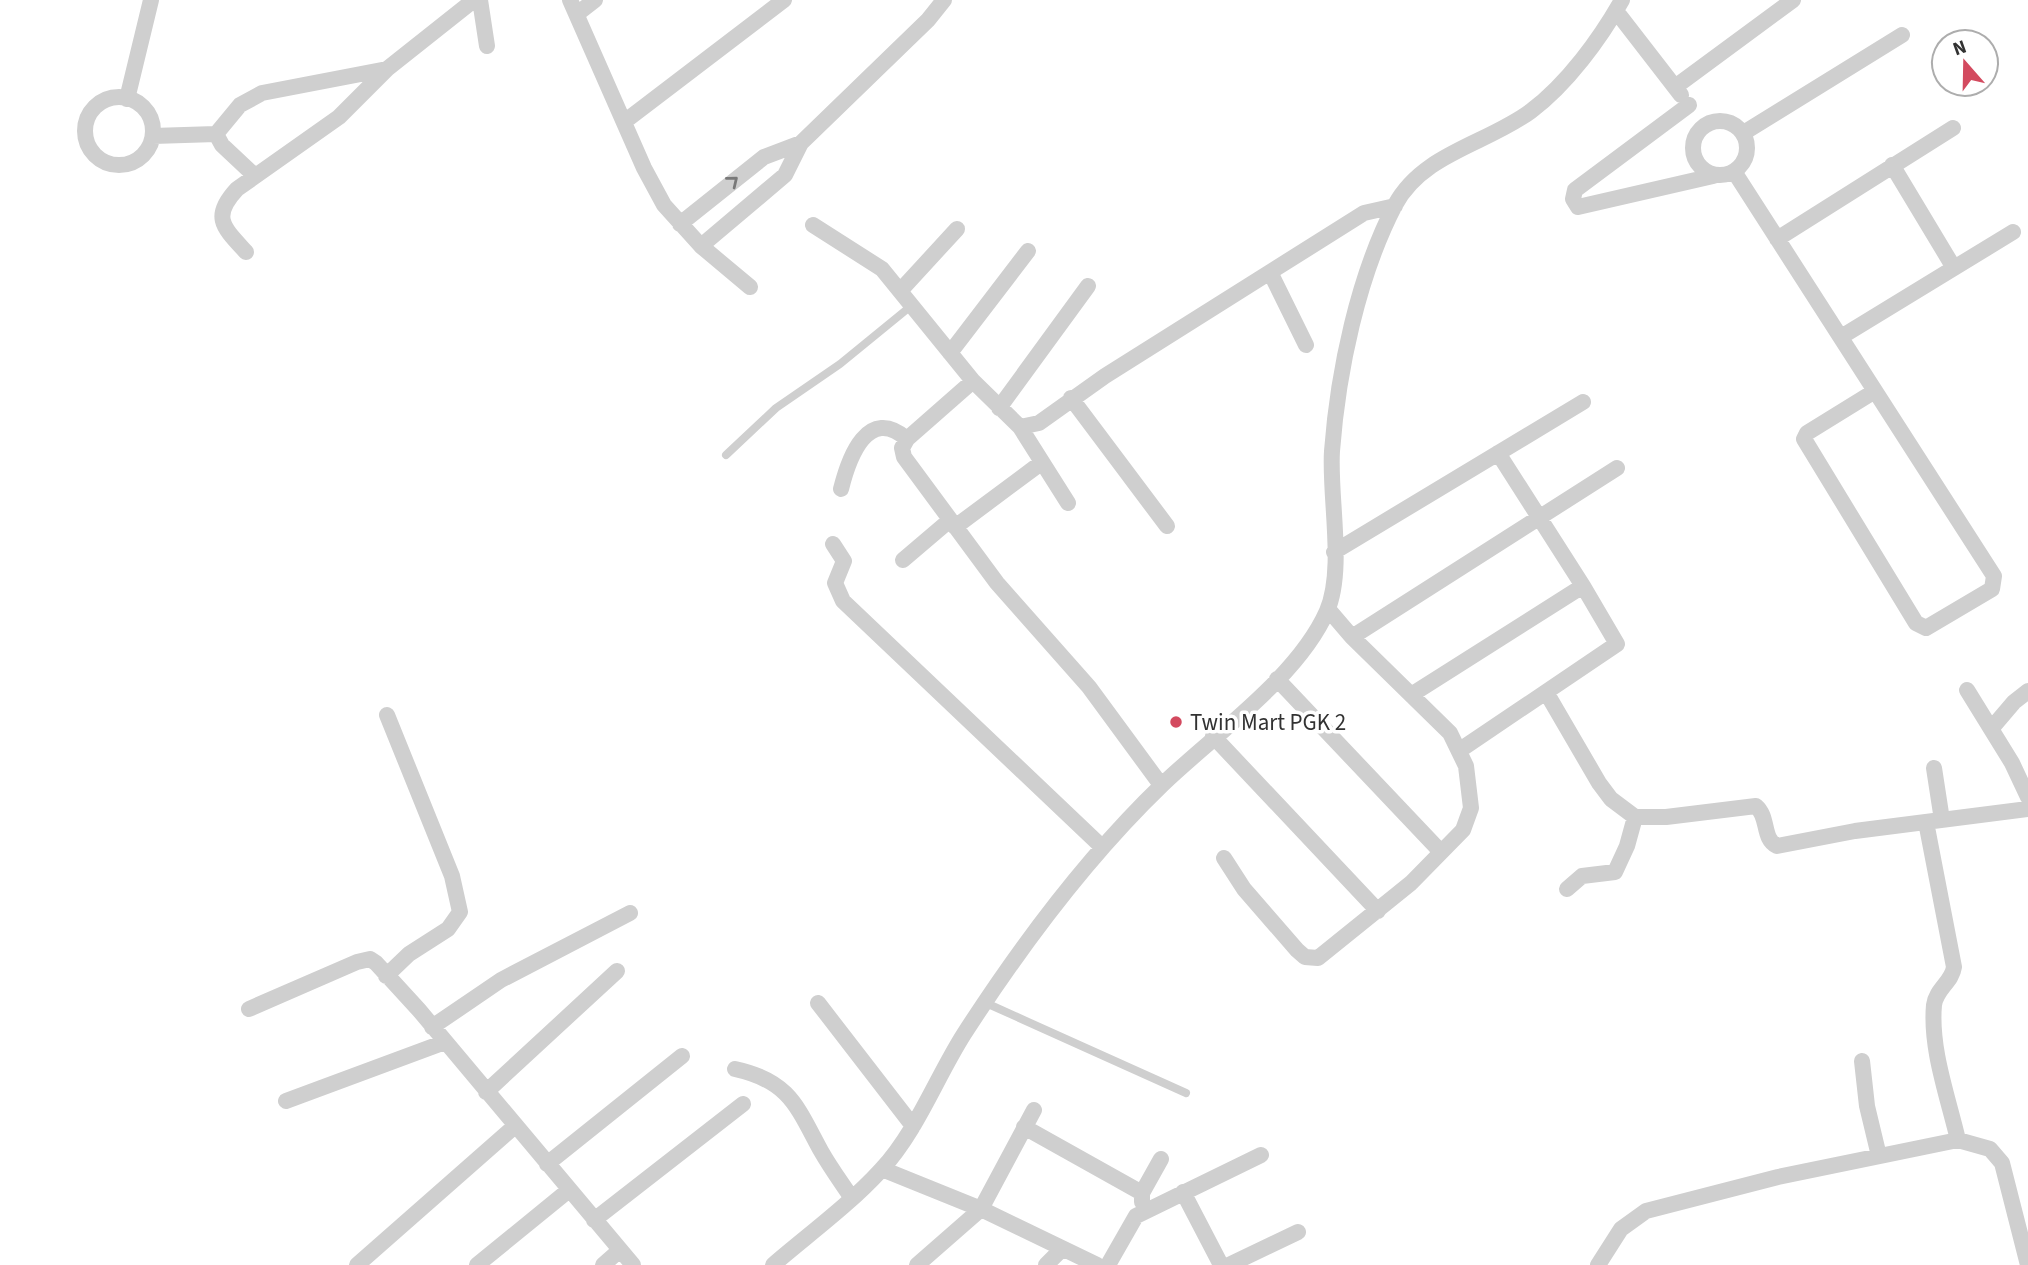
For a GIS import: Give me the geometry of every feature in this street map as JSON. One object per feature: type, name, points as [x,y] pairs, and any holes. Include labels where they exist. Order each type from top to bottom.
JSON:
[{"type":"street","points":[[127,99],[151,0]]},
{"type":"street","points":[[246,252],[226,230],[221,219],[223,204],[256,176],[339,117],[387,69],[477,0],[487,46]]},
{"type":"street","points":[[595,0],[573,7],[654,187],[680,224],[701,246],[750,287]]},
{"type":"street","points":[[624,122],[784,0]]},
{"type":"street","points":[[701,246],[785,174],[802,143],[928,20],[944,0]]},
{"type":"street","points":[[1675,87],[1793,0]]},
{"type":"street","points":[[773,1265],[882,1169],[913,1126],[948,1059],[1039,926],[1101,846],[1161,785],[1277,679],[1307,643],[1328,609],[1333,587],[1334,552],[1332,453],[1344,368],[1368,264],[1395,206],[1420,173],[1530,112],[1551,93],[1619,5],[1704,125]]},
{"type":"street","points":[[1745,132],[1902,35]]},
{"type":"street","points":[[153,136],[216,134],[240,105],[262,93],[387,69]]},
{"type":"street","points":[[113,97],[127,99],[139,104],[147,113],[153,136],[148,149],[139,159],[113,165],[100,160],[90,150],[85,138],[85,124],[90,112],[100,102],[113,97]]},
{"type":"street","points":[[1689,105],[1575,190],[1573,198],[1578,207],[1735,173],[1748,155],[1745,132]]},
{"type":"street","points":[[1713,176],[1696,163],[1692,142],[1704,125],[1726,120],[1745,132]]},
{"type":"street","points":[[1777,239],[1953,128]]},
{"type":"street","points":[[216,134],[222,145],[256,176]]},
{"type":"street","points":[[680,224],[764,157],[802,143]]},
{"type":"street","points":[[1892,165],[1954,268]]},
{"type":"street","points":[[1735,173],[1994,576],[1992,589],[1926,628],[1916,623],[1804,439],[1807,433],[1875,391]]},
{"type":"street","points":[[1020,428],[1039,423],[1072,398],[1364,213],[1395,206]]},
{"type":"street","points":[[813,225],[874,263],[900,291],[974,381],[1020,428],[1068,502]]},
{"type":"street","points":[[900,291],[957,229]]},
{"type":"street","points":[[1840,337],[2013,232]]},
{"type":"street","points":[[950,353],[1028,251]]},
{"type":"street","points":[[1271,274],[1306,345]]},
{"type":"street","points":[[999,408],[1088,286]]},
{"type":"street","points":[[974,381],[908,439],[902,448],[904,457],[997,583],[1089,687],[1161,785]]},
{"type":"street","points":[[1072,398],[1167,526]]},
{"type":"street","points":[[1334,552],[1583,402]]},
{"type":"street","points":[[841,489],[852,455],[867,435],[880,428],[891,428],[908,439]]},
{"type":"street","points":[[1460,750],[1616,644],[1583,586],[1497,453]]},
{"type":"street","points":[[903,560],[1041,463]]},
{"type":"street","points":[[1352,637],[1617,468]]},
{"type":"street","points":[[833,544],[844,561],[835,583],[843,601],[1101,846]]},
{"type":"street","points":[[1411,695],[1583,586]]},
{"type":"street","points":[[1224,858],[1244,889],[1305,957],[1325,956],[1378,911],[1463,830],[1471,808],[1467,774],[1460,750],[1450,733],[1352,637],[1328,609]]},
{"type":"street","points":[[1277,679],[1441,852]]},
{"type":"street","points":[[1968,690],[2028,797]]},
{"type":"street","points":[[1992,729],[2014,702],[2028,691]]},
{"type":"street","points":[[1546,692],[1599,783],[1621,808],[1635,817],[1667,817],[1756,806],[1765,817],[1769,839],[1777,846],[1855,831],[2028,809]]},
{"type":"street","points":[[386,976],[409,954],[448,929],[460,912],[452,876],[387,715]]},
{"type":"street","points":[[1213,736],[1378,911]]},
{"type":"street","points":[[1934,768],[1934,821],[1954,967],[1953,974],[1937,995],[1934,1022],[1958,1140]]},
{"type":"street","points":[[1567,889],[1586,874],[1615,872],[1635,817]]},
{"type":"street","points":[[432,1027],[501,980],[630,913]]},
{"type":"street","points":[[249,1009],[365,960],[376,963],[633,1265]]},
{"type":"street","points":[[486,1092],[617,971]]},
{"type":"street","points":[[818,1003],[913,1126]]},
{"type":"street","points":[[286,1101],[445,1042]]},
{"type":"street","points":[[547,1164],[682,1056]]},
{"type":"street","points":[[1862,1061],[1867,1106],[1878,1156]]},
{"type":"street","points":[[735,1069],[770,1079],[797,1105],[820,1150],[852,1197]]},
{"type":"street","points":[[594,1220],[743,1104]]},
{"type":"street","points":[[917,1265],[981,1209],[1034,1110]]},
{"type":"street","points":[[357,1265],[515,1126]]},
{"type":"street","points":[[1024,1127],[1142,1194]]},
{"type":"street","points":[[1598,1265],[1621,1229],[1646,1210],[1778,1177],[1958,1140],[1990,1149],[2002,1163],[2028,1265]]},
{"type":"street","points":[[1108,1265],[1132,1221],[1143,1212],[1261,1154]]},
{"type":"street","points":[[1143,1212],[1142,1194],[1161,1159]]},
{"type":"street","points":[[882,1169],[981,1209],[1097,1265]]},
{"type":"street","points":[[477,1265],[569,1190]]},
{"type":"street","points":[[1183,1192],[1221,1265]]},
{"type":"street","points":[[1229,1265],[1298,1232]]},
{"type":"street","points":[[1046,1265],[1062,1249]]},
{"type":"street","points":[[603,1265],[620,1250]]},
{"type":"lane","points":[[726,455],[776,408],[851,356],[911,306]]},
{"type":"lane","points":[[986,1003],[1186,1093]]},
{"type":"place","name":"Twin Mart PGK 2","points":[[1176,722]]}]
